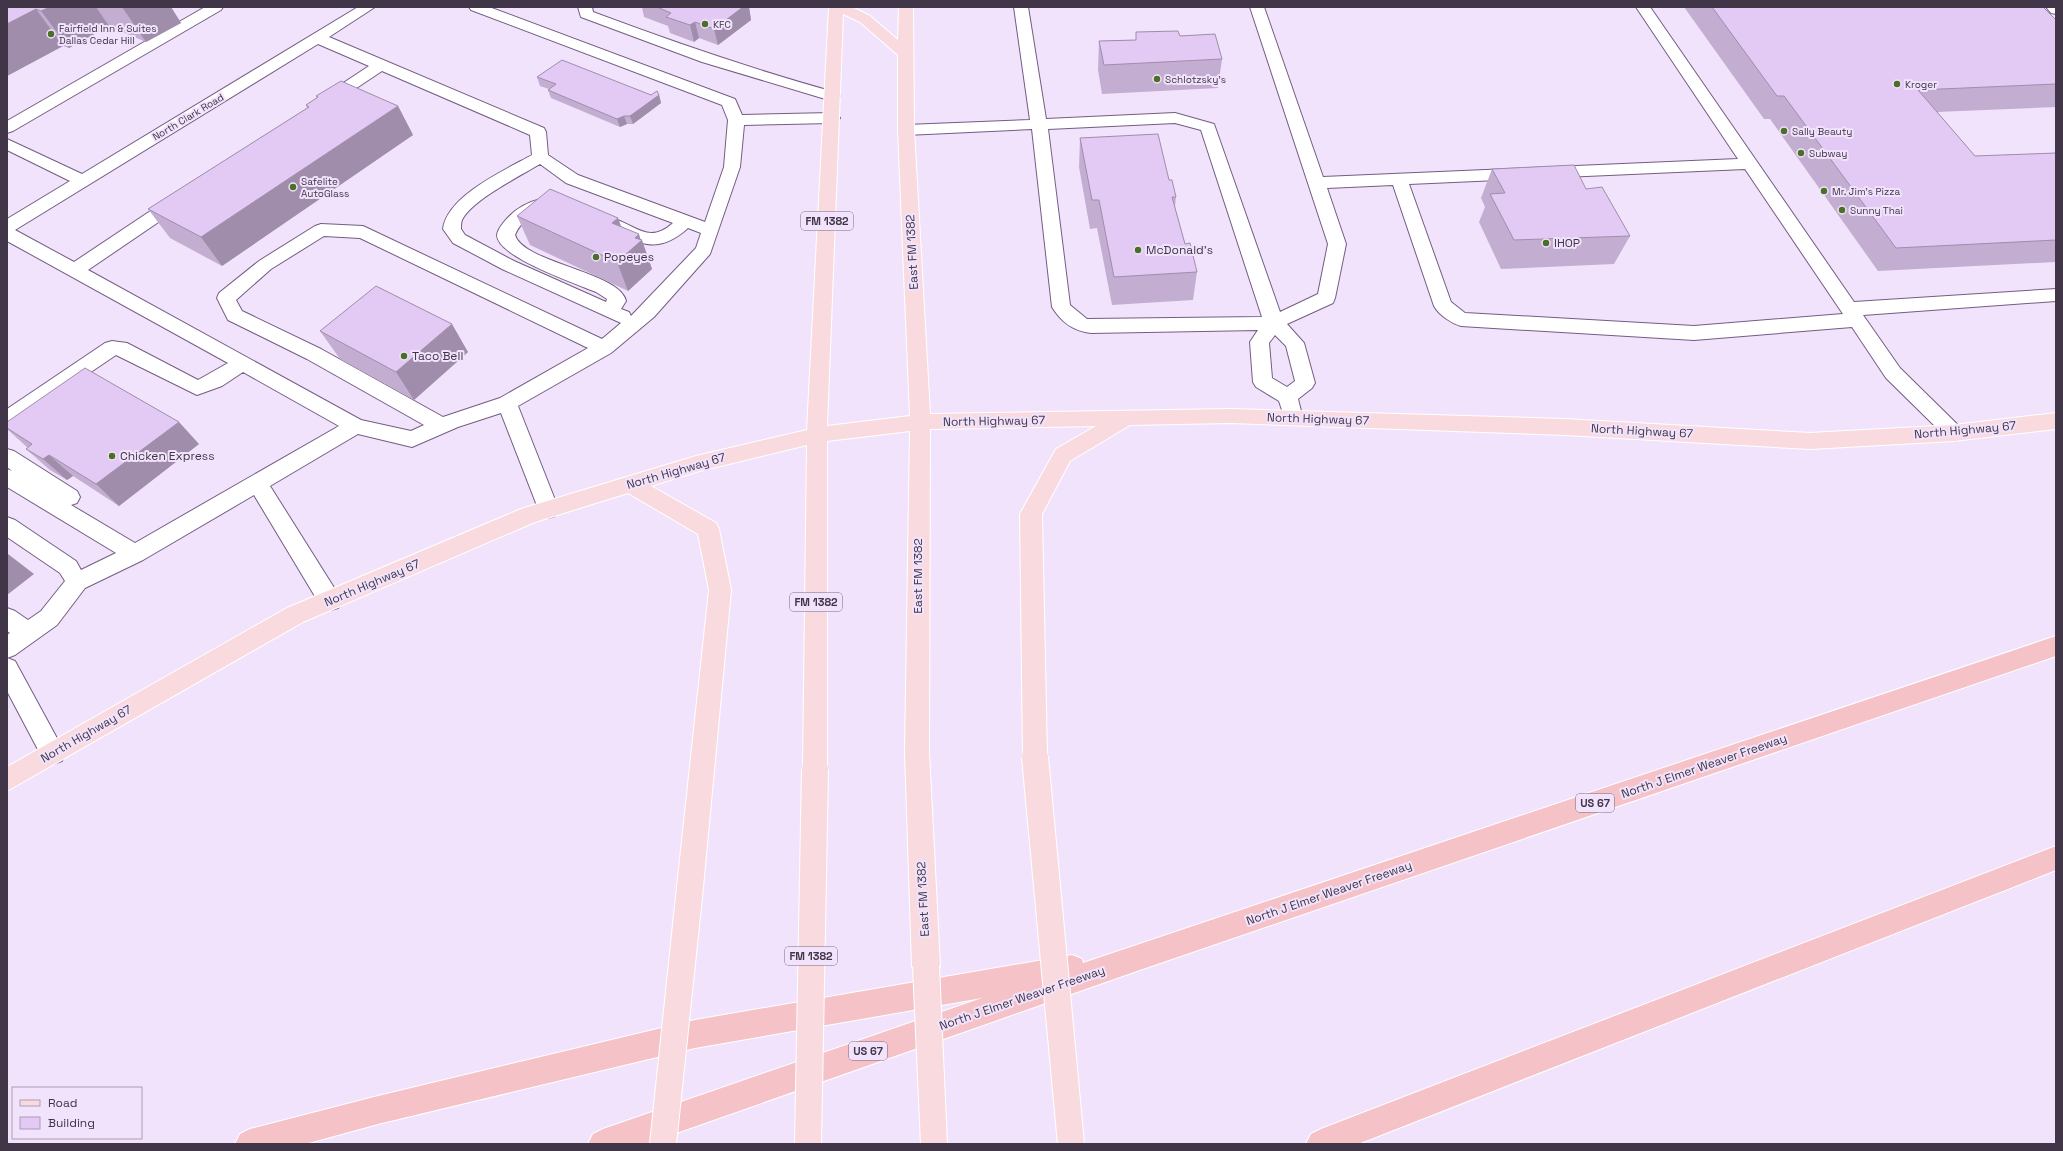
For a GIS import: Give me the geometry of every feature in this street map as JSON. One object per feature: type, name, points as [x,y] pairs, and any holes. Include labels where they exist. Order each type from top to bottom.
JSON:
[{"type":"highway","name":"North J Elmer Weaver Freeway","points":[[603,1144],[1134,959],[2056,646]]},
{"type":"highway","points":[[1321,1144],[2056,858]]},
{"type":"highway","points":[[250,1144],[378,1110],[695,1034],[1134,959]]},
{"type":"main road","name":"FM 1382","points":[[808,1144],[815,769],[817,434],[836,7]]},
{"type":"main road","points":[[841,7],[865,19],[906,53]]},
{"type":"main road","name":"East FM 1382","points":[[906,7],[906,130],[920,422],[917,752],[934,1144]]},
{"type":"main road","name":"North Highway 67","points":[[7,780],[296,616],[529,515],[696,464],[817,434],[920,422],[1231,416],[1565,427],[1810,441],[1954,433],[2056,421]]},
{"type":"main road","points":[[1070,1144],[1035,757],[1031,514],[1063,455],[1126,418]]},
{"type":"main road","points":[[630,484],[708,529],[720,590],[663,1144]]},
{"type":"street","points":[[7,128],[216,7]]},
{"type":"street","name":"North Clark Road","points":[[7,227],[368,7]]},
{"type":"street","points":[[7,232],[356,426],[412,439],[442,426],[507,403],[604,348],[647,312],[704,250],[732,167],[736,120],[729,102],[476,7]]},
{"type":"street","points":[[585,7],[586,14],[687,53],[781,83],[832,96]]},
{"type":"street","points":[[1021,7],[1039,124],[1062,307],[1072,320],[1092,328],[1104,325],[1274,323],[1326,298],[1337,244],[1257,7]]},
{"type":"street","points":[[1642,7],[1892,374],[1954,433]]},
{"type":"street","points":[[2053,7],[2056,10]]},
{"type":"street","points":[[317,38],[538,132],[540,157]]},
{"type":"street","points":[[309,113],[381,65]]},
{"type":"street","points":[[736,120],[832,118]]},
{"type":"street","points":[[906,130],[1175,118],[1208,127],[1274,323],[1295,343],[1306,383],[1288,397]]},
{"type":"street","points":[[7,144],[83,181]]},
{"type":"street","points":[[540,157],[572,179],[710,230]]},
{"type":"street","points":[[540,157],[485,189],[463,207],[453,219],[452,229],[459,239],[501,261],[634,323]]},
{"type":"street","points":[[1317,183],[1750,164]]},
{"type":"street","points":[[1399,179],[1443,306],[1461,319],[1694,332],[1852,314],[2056,295]]},
{"type":"street","points":[[75,270],[192,192]]},
{"type":"street","points":[[561,203],[546,203],[533,207],[520,215],[509,226],[506,235],[508,242],[523,254],[602,288],[616,296],[617,301],[610,312]]},
{"type":"street","points":[[596,218],[653,241],[662,239],[674,233],[686,220]]},
{"type":"street","points":[[442,426],[314,354],[235,315],[226,298],[265,266],[321,230],[363,232],[604,348]]},
{"type":"street","points":[[1274,323],[1259,342],[1263,382],[1288,397],[1293,418]]},
{"type":"street","points":[[7,419],[99,355],[112,348],[120,348],[197,388],[209,385],[226,376],[241,363]]},
{"type":"street","points":[[7,434],[126,351]]},
{"type":"street","points":[[507,403],[548,510]]},
{"type":"street","points":[[7,648],[49,618],[77,582],[134,554],[356,426]]},
{"type":"street","points":[[7,457],[100,516],[106,521],[104,536]]},
{"type":"street","points":[[7,477],[134,554]]},
{"type":"street","points":[[258,483],[330,601]]},
{"type":"street","points":[[7,526],[68,567],[77,582]]},
{"type":"street","points":[[7,618],[28,633]]},
{"type":"street","points":[[7,668],[53,753]]},
{"type":"building","points":[[7,7],[50,7],[41,11],[36,9],[7,24]]},
{"type":"building","points":[[657,7],[743,7],[714,29],[695,22],[690,25],[666,17],[671,13]]},
{"type":"building","points":[[1712,7],[2043,7],[2056,20],[2056,84],[1918,90],[1975,156],[2056,153],[2056,240],[1896,248],[1784,96],[1777,96]]},
{"type":"building","points":[[1178,31],[1180,36],[1215,34],[1222,59],[1104,65],[1099,41],[1136,40],[1136,32]]},
{"type":"building","points":[[562,60],[651,95],[657,91],[659,95],[630,116],[624,116],[617,119],[548,90],[556,84],[537,77]]},
{"type":"building","points":[[341,81],[398,106],[201,237],[148,209],[309,107],[306,105],[318,97],[316,96]]},
{"type":"building","name":"McDonald's","points":[[1158,134],[1169,180],[1172,180],[1176,197],[1172,197],[1185,244],[1190,243],[1197,272],[1114,277],[1099,200],[1092,200],[1080,138]]},
{"type":"building","points":[[1574,165],[1586,189],[1602,187],[1630,236],[1514,240],[1490,194],[1505,193],[1492,169]]},
{"type":"building","points":[[550,189],[618,218],[612,223],[639,234],[635,238],[642,240],[617,262],[517,216]]},
{"type":"building","points":[[376,286],[452,324],[396,372],[320,331]]},
{"type":"building","name":"Chicken Express","points":[[85,368],[179,422],[96,484],[49,455],[43,459],[26,449],[32,444],[7,428],[7,422]]},
{"type":"place","name":"KFC","points":[[705,24]]},
{"type":"place","name":"Fairfield Inn & Suites Dallas Cedar Hill","points":[[51,34]]},
{"type":"place","name":"Schlotzsky's","points":[[1157,79]]},
{"type":"place","name":"Kroger","points":[[1897,84]]},
{"type":"place","name":"Sally Beauty","points":[[1784,131]]},
{"type":"place","name":"Subway","points":[[1801,153]]},
{"type":"place","name":"Safelite AutoGlass","points":[[293,187]]},
{"type":"place","name":"Mr. Jim's Pizza","points":[[1824,191]]},
{"type":"place","name":"Sunny Thai","points":[[1842,210]]},
{"type":"place","name":"IHOP","points":[[1546,243]]},
{"type":"place","name":"McDonald's","points":[[1138,250]]},
{"type":"place","name":"Popeyes","points":[[596,257]]},
{"type":"place","name":"Taco Bell","points":[[404,356]]},
{"type":"place","name":"Chicken Express","points":[[112,456]]}]
